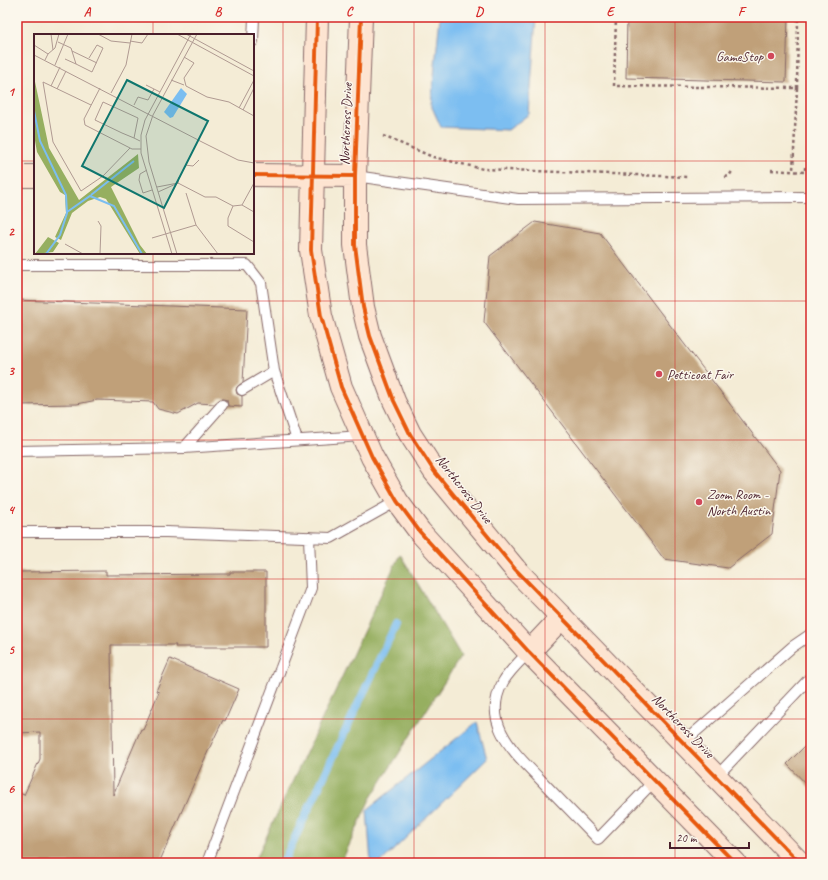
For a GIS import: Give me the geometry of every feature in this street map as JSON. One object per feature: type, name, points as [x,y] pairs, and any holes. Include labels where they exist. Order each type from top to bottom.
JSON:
[{"type":"street","points":[[317,17],[311,250],[321,316],[341,387],[362,436],[397,501],[420,532],[529,652],[735,863]]},
{"type":"street","name":"Northcross Drive","points":[[361,17],[354,176],[355,245],[363,307],[372,343],[394,401],[410,434],[434,471],[515,569],[800,863]]},
{"type":"street","points":[[254,175],[354,176]]},
{"type":"street","points":[[17,176],[34,176]]},
{"type":"street","points":[[529,652],[562,617]]},
{"type":"lane","points":[[253,34],[254,17]]},
{"type":"lane","points":[[354,176],[518,199],[811,197]]},
{"type":"lane","points":[[17,265],[247,265],[261,282],[274,371],[297,440]]},
{"type":"lane","points":[[242,390],[274,371]]},
{"type":"lane","points":[[184,448],[222,405]]},
{"type":"lane","points":[[17,451],[184,448],[362,436]]},
{"type":"lane","points":[[17,532],[166,532],[331,538],[397,501]]},
{"type":"lane","points":[[207,863],[311,588],[309,537]]},
{"type":"lane","points":[[684,742],[792,647],[811,634]]},
{"type":"lane","points":[[529,652],[503,682],[497,700],[496,712],[501,734],[523,762],[598,839],[654,780]]},
{"type":"lane","points":[[717,776],[811,677]]},
{"type":"path","points":[[616,17],[614,86],[797,88]]},
{"type":"path","points":[[793,171],[797,88],[798,17]]},
{"type":"path","points":[[383,136],[433,157],[483,169],[693,177]]},
{"type":"path","points":[[771,170],[805,172],[805,166],[810,167]]},
{"type":"path","points":[[723,177],[729,176],[733,170]]},
{"type":"green space","points":[[400,554],[461,656],[370,799],[341,863],[254,863]]},
{"type":"water","points":[[440,17],[536,17],[529,114],[508,130],[441,127],[431,105]]},
{"type":"water","points":[[477,722],[487,759],[380,863],[371,863],[367,810]]},
{"type":"building","points":[[627,17],[788,17],[786,82],[626,78]]},
{"type":"building","points":[[535,222],[600,233],[780,470],[772,534],[728,568],[664,559],[484,322],[490,256]]},
{"type":"building","points":[[17,300],[247,309],[243,382],[237,387],[236,390],[237,394],[242,396],[242,407],[228,406],[227,400],[223,399],[220,399],[214,404],[198,403],[178,414],[158,409],[153,402],[97,400],[77,404],[17,405]]},
{"type":"building","points":[[106,571],[106,575],[230,574],[230,572],[266,572],[266,647],[111,645],[113,795],[141,729],[143,730],[159,692],[156,691],[170,659],[239,689],[225,721],[223,720],[209,749],[159,863],[17,863],[17,792],[24,795],[40,759],[40,732],[17,733],[17,572]]},
{"type":"building","points":[[811,740],[811,789],[787,764]]},
{"type":"waterway","points":[[283,863],[396,624]]},
{"type":"cycle path","points":[[317,17],[311,250],[321,316],[341,387],[372,457],[397,501],[420,532],[529,652],[735,863]]},
{"type":"cycle path","points":[[361,17],[355,176],[355,245],[363,307],[370,336],[394,401],[410,434],[434,471],[515,569],[800,863]]},
{"type":"cycle path","points":[[254,175],[355,176]]},
{"type":"place","name":"GameStop","points":[[771,56]]},
{"type":"place","name":"Petticoat Fair","points":[[659,374]]},
{"type":"place","name":"Zoom Room - North Austin","points":[[699,502]]}]
